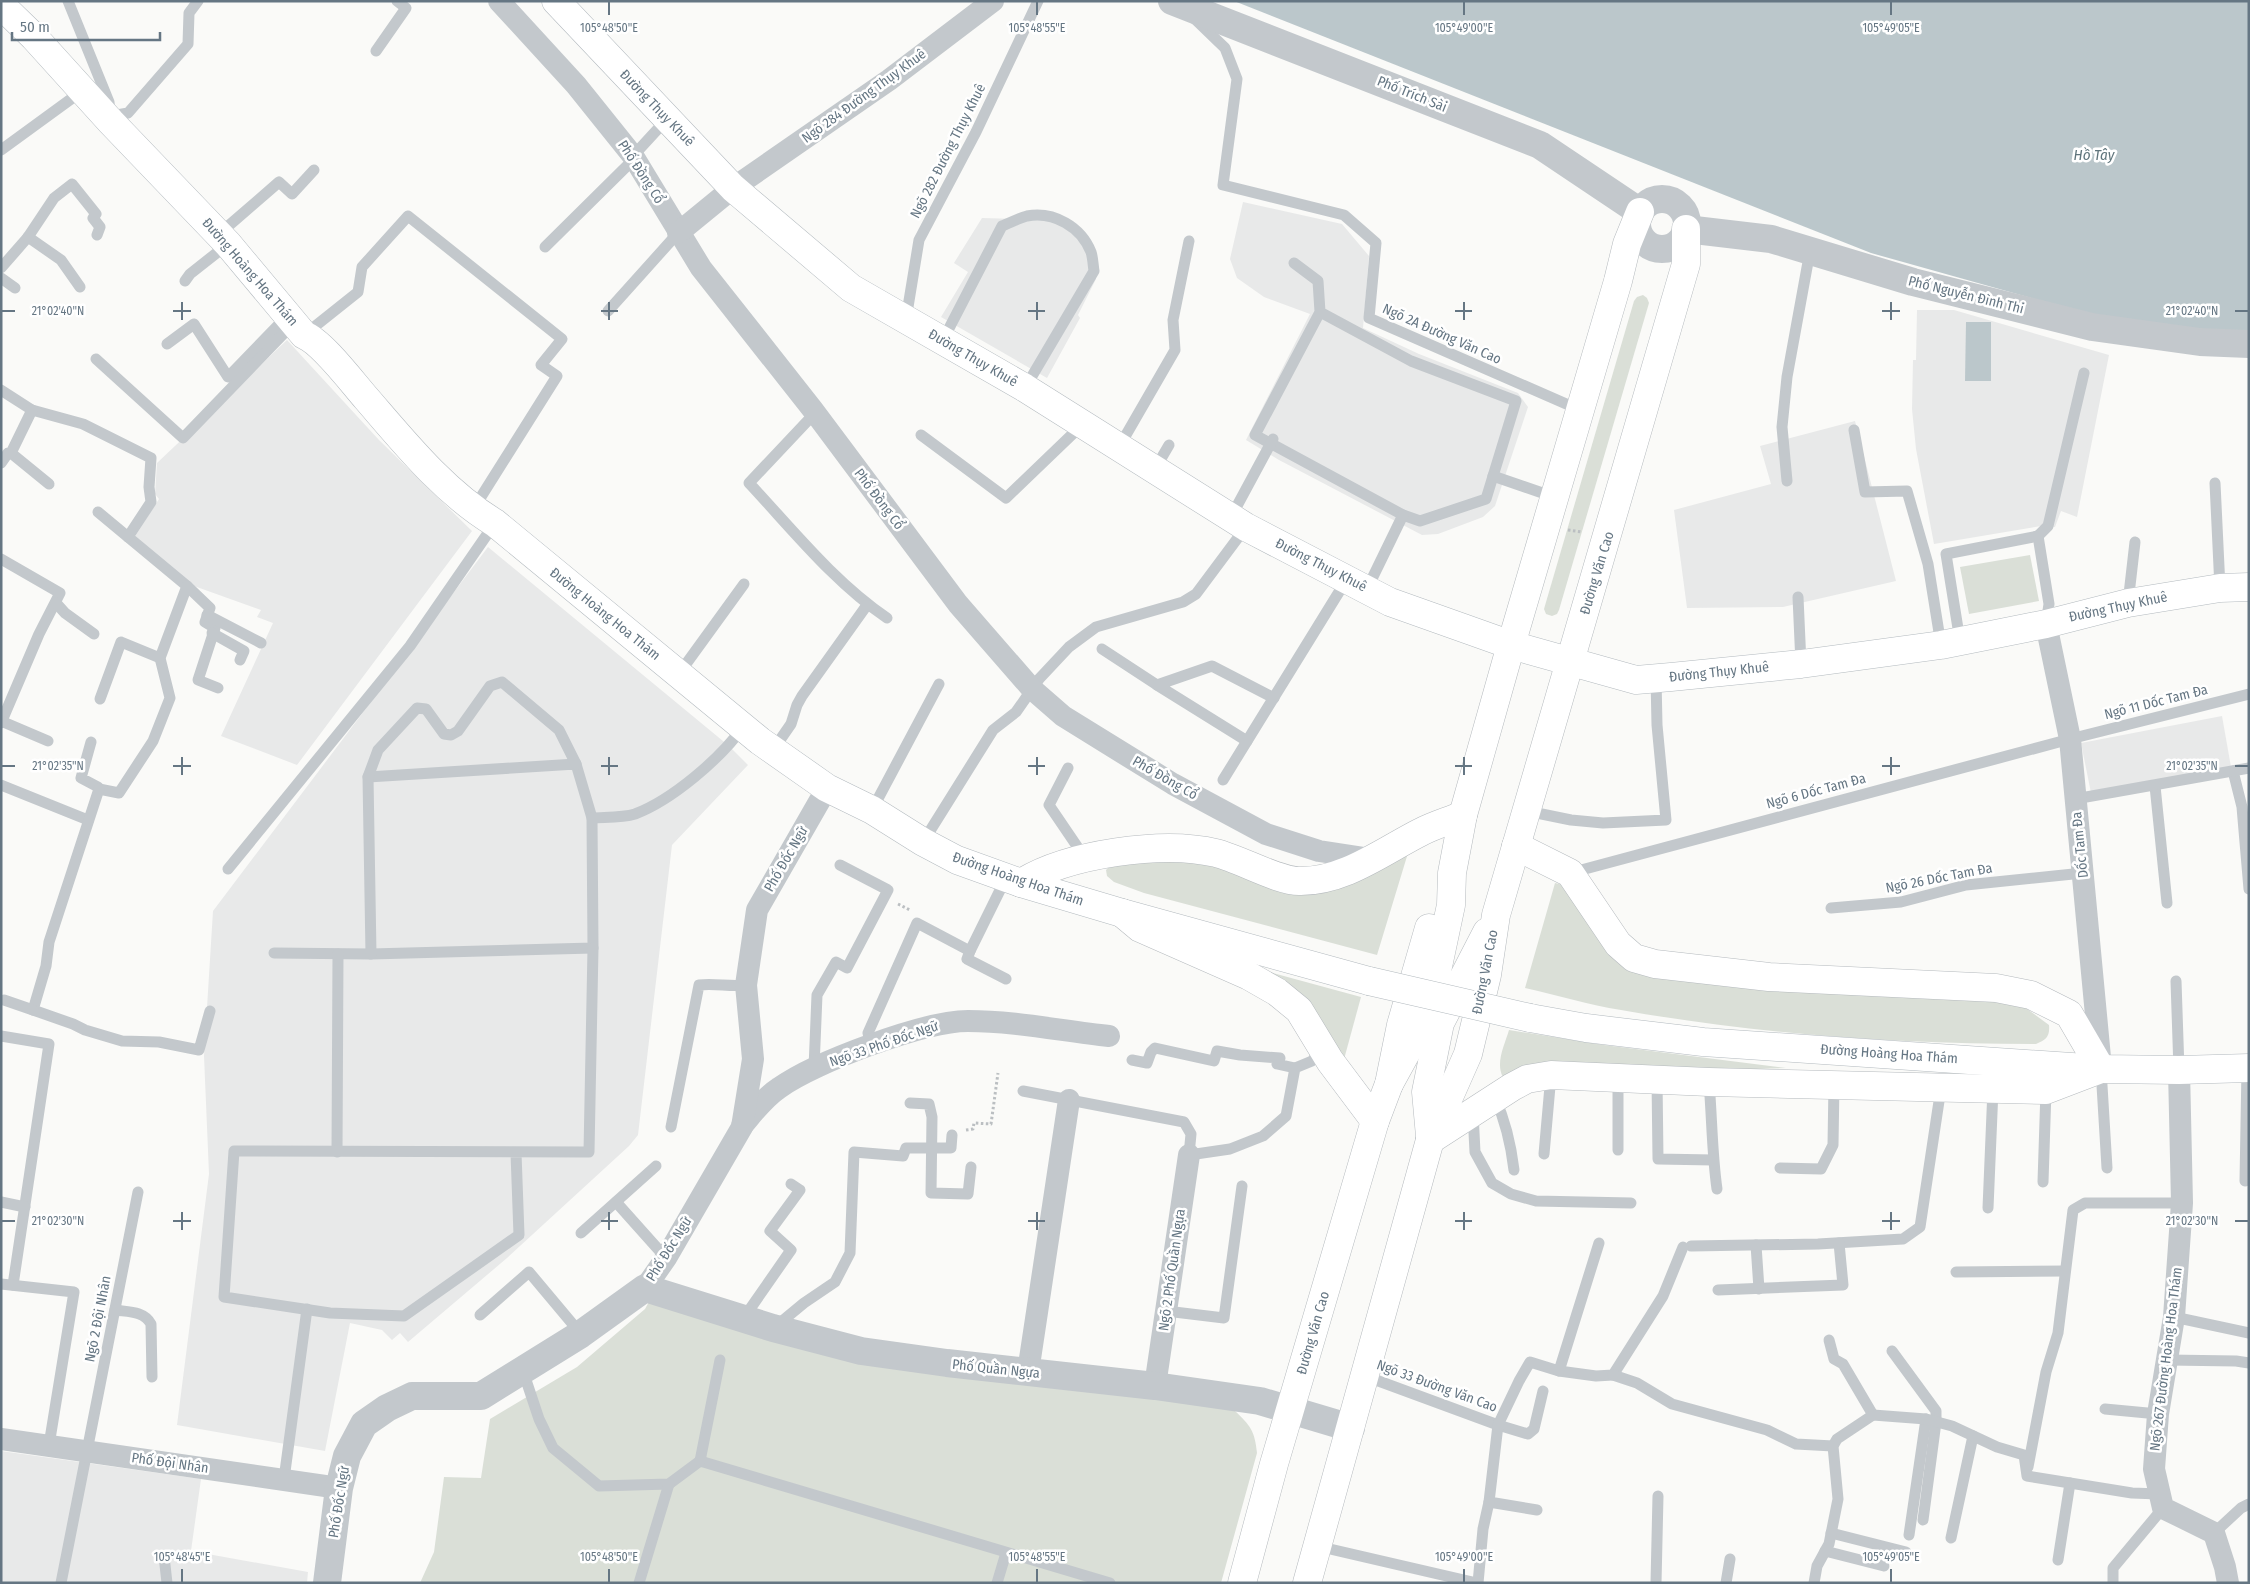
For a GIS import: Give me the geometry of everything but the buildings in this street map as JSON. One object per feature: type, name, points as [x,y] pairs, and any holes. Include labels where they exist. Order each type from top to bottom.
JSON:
[{"type":"main road","name":"Đường Thụy Khuê","points":[[556,1],[733,188],[851,288],[1025,388],[1238,522],[1390,602],[1511,645],[1636,680],[1801,664],[1951,643],[2046,624],[2128,603],[2220,588],[2249,587]]},
{"type":"main road","name":"Đường Hoàng Hoa Thám","points":[[1,5],[34,37],[111,122],[223,239],[295,324],[311,338],[435,474],[678,675],[773,750],[828,788],[872,810],[923,842],[957,860],[1014,880],[1122,913],[1369,981],[1530,1018],[1595,1030],[1703,1042],[2101,1069],[2179,1070],[2248,1068]]},
{"type":"main road","name":"Đường Văn Cao","points":[[1242,1583],[1274,1464],[1375,1121],[1389,1084],[1401,1025],[1427,935],[1452,873],[1463,815],[1511,645],[1618,281],[1627,244],[1640,212]]},
{"type":"main road","name":"Đường Văn Cao","points":[[1307,1583],[1430,1140],[1468,1054],[1487,975],[1496,915],[1686,264],[1686,229]]},
{"type":"main road","points":[[1014,880],[1086,860],[1128,851],[1188,849],[1215,853],[1298,881],[1334,877],[1422,831],[1463,815]]},
{"type":"main road","points":[[1430,1140],[1526,1079],[1551,1076],[1709,1082],[2046,1090],[2101,1069],[2069,1014],[2031,995],[1996,988],[1769,977],[1655,964],[1634,958],[1618,944],[1570,873],[1516,846]]},
{"type":"main road","points":[[1122,913],[1140,928],[1248,976],[1277,992],[1299,1010],[1335,1068],[1375,1121]]},
{"type":"street","name":"Phố Đồng Cổ","points":[[499,1],[576,85],[634,157],[701,268],[815,413],[958,604],[1032,689],[1063,716],[1172,784],[1266,834],[1319,851],[1371,859]]},
{"type":"street","name":"Ngõ 284 Đường Thụy Khuê","points":[[678,232],[733,188],[889,80],[993,1]]},
{"type":"street","name":"Phố Trích Sài","points":[[1176,3],[1540,145],[1640,212]]},
{"type":"street","points":[[1659,199],[1674,202],[1685,213],[1686,229],[1678,243],[1670,247],[1654,247],[1641,236],[1638,229],[1640,212],[1651,201],[1659,199]]},
{"type":"street","name":"Phố Nguyễn Đình Thi","points":[[1686,229],[1771,239],[1913,282],[2092,327],[2200,342],[2249,344]]},
{"type":"street","name":"Dốc Tam Đa","points":[[2046,624],[2070,739],[2101,1069]]},
{"type":"street","name":"Phố Đốc Ngữ","points":[[327,1583],[339,1488],[347,1456],[364,1424],[387,1408],[412,1396],[481,1396],[581,1334],[645,1288],[666,1258],[742,1127],[753,1059],[746,985],[757,910],[828,788]]},
{"type":"street","name":"Ngõ 33 Phố Đốc Ngữ","points":[[742,1127],[768,1096],[814,1068],[934,1025],[966,1021],[1003,1023],[1109,1036]]},
{"type":"street","name":"Ngõ 267 Đường Hoàng Hoa Thám","points":[[2161,1501],[2154,1469],[2158,1414],[2174,1317],[2182,1203],[2179,1070]]},
{"type":"street","points":[[1028,1372],[1069,1100]]},
{"type":"street","name":"Ngõ 2 Phố Quần Ngựa","points":[[1155,1386],[1189,1155]]},
{"type":"street","name":"Phố Quần Ngựa","points":[[645,1288],[773,1328],[861,1351],[1155,1386],[1260,1401],[1290,1412],[1351,1428]]},
{"type":"street","name":"Phố Đội Nhân","points":[[1,1439],[339,1488]]},
{"type":"street","points":[[2161,1501],[2214,1533],[2228,1583]]},
{"type":"lane","points":[[68,1],[109,102],[111,122]]},
{"type":"lane","points":[[111,122],[117,115],[128,113],[188,44],[189,13],[198,1]]},
{"type":"lane","points":[[376,51],[406,8],[397,1]]},
{"type":"lane","name":"Ngõ 282 Đường Thụy Khuê","points":[[906,320],[918,240],[976,132],[1038,1]]},
{"type":"lane","name":"Ngõ 2A Đường Văn Cao","points":[[1176,3],[1224,48],[1238,79],[1223,185],[1344,215],[1376,243],[1369,318],[1580,410]]},
{"type":"lane","points":[[1,150],[82,91]]},
{"type":"lane","points":[[546,247],[634,157],[667,118]]},
{"type":"lane","points":[[185,281],[279,182],[292,194],[314,170]]},
{"type":"lane","points":[[1,268],[28,237],[54,198],[72,184],[96,214],[93,218],[100,227],[97,234]]},
{"type":"lane","points":[[943,340],[1002,226],[1027,216],[1045,215],[1064,220],[1083,239],[1091,252],[1094,271],[1025,388]]},
{"type":"lane","points":[[167,344],[194,324],[228,377],[295,324],[358,292],[362,267],[408,216],[562,339],[542,365],[557,376],[484,516],[410,646],[228,869]]},
{"type":"lane","points":[[608,311],[678,232]]},
{"type":"lane","points":[[28,237],[61,260],[80,287]]},
{"type":"lane","points":[[1119,447],[1175,350],[1173,320],[1189,241]]},
{"type":"lane","points":[[1787,480],[1782,427],[1787,377],[1810,251]]},
{"type":"lane","points":[[1294,263],[1318,281],[1320,312],[1255,435],[1272,441],[1403,515],[1420,521],[1486,499],[1516,401],[1411,361],[1320,312]]},
{"type":"lane","points":[[1,278],[15,288]]},
{"type":"lane","points":[[96,359],[183,438],[295,324]]},
{"type":"lane","points":[[1951,643],[1946,554],[2038,536],[2048,526],[2084,373]]},
{"type":"lane","points":[[1,390],[32,410],[83,424],[152,458],[149,487],[151,502],[128,537]]},
{"type":"lane","points":[[1,462],[8,453],[11,453],[32,410]]},
{"type":"lane","points":[[815,413],[749,483],[867,605],[887,618]]},
{"type":"lane","points":[[921,435],[1006,498],[1083,424]]},
{"type":"lane","points":[[1854,430],[1866,492],[1907,491],[1951,643]]},
{"type":"lane","points":[[923,842],[993,730],[1016,712],[1032,689],[1069,647],[1096,627],[1183,602],[1196,594],[1238,522],[1272,441]]},
{"type":"lane","points":[[1155,469],[1169,446]]},
{"type":"lane","points":[[11,453],[49,484]]},
{"type":"lane","points":[[1493,476],[1554,497]]},
{"type":"lane","points":[[2215,483],[2220,588]]},
{"type":"lane","points":[[98,512],[188,586],[210,608],[205,622],[214,628],[198,680],[218,688]]},
{"type":"lane","points":[[1223,780],[1274,698],[1357,584],[1403,515]]},
{"type":"lane","points":[[2038,536],[2049,604],[2046,624]]},
{"type":"lane","points":[[2128,603],[2135,542]]},
{"type":"lane","points":[[1,559],[60,593],[39,634],[1,721],[48,741]]},
{"type":"lane","points":[[678,675],[744,584]]},
{"type":"lane","points":[[92,742],[81,778],[98,786],[99,790],[115,794],[121,792],[153,741],[170,698],[160,658],[188,586]]},
{"type":"lane","points":[[1798,597],[1801,664]]},
{"type":"lane","points":[[56,603],[65,613],[94,634]]},
{"type":"lane","points":[[773,750],[791,724],[802,696],[867,605]]},
{"type":"lane","points":[[208,615],[261,643]]},
{"type":"lane","points":[[212,633],[244,651],[240,660]]},
{"type":"lane","points":[[100,699],[121,642],[160,658]]},
{"type":"lane","points":[[1102,649],[1247,741]]},
{"type":"lane","points":[[1158,685],[1212,666],[1274,698]]},
{"type":"lane","points":[[1527,811],[1571,820],[1603,823],[1666,820],[1657,725],[1656,678]]},
{"type":"lane","points":[[371,954],[368,777],[378,750],[417,708],[426,709],[444,734],[451,735],[458,730],[480,697],[490,686],[502,682],[559,730],[576,764],[592,818],[593,948],[589,1152],[516,1154],[234,1151],[224,1297],[330,1313],[404,1316],[519,1235],[516,1154]]},
{"type":"lane","points":[[872,810],[939,684]]},
{"type":"lane","name":"Ngõ 11 Dốc Tam Đa","points":[[2070,739],[2249,694]]},
{"type":"lane","points":[[592,818],[633,814],[668,797],[729,746],[743,727]]},
{"type":"lane","name":"Ngõ 6 Dốc Tam Đa","points":[[1570,873],[2070,739]]},
{"type":"lane","points":[[368,777],[576,764]]},
{"type":"lane","points":[[1068,768],[1049,804],[1086,860]]},
{"type":"lane","points":[[2075,799],[2249,768]]},
{"type":"lane","points":[[2233,771],[2245,807],[2249,889]]},
{"type":"lane","points":[[1,785],[88,820]]},
{"type":"lane","points":[[2155,786],[2167,904]]},
{"type":"lane","points":[[33,1010],[46,966],[49,942],[99,790]]},
{"type":"lane","points":[[814,1068],[817,995],[836,962],[847,968],[888,890],[840,865]]},
{"type":"lane","name":"Ngõ 26 Dốc Tam Đa","points":[[1831,908],[1902,902],[1966,885],[2083,873]]},
{"type":"lane","points":[[1006,978],[967,958],[1014,880]]},
{"type":"lane","points":[[872,1046],[868,1033],[917,924],[970,951]]},
{"type":"lane","points":[[274,953],[371,954],[593,948]]},
{"type":"lane","points":[[337,1152],[338,954]]},
{"type":"lane","points":[[2176,981],[2179,1070]]},
{"type":"lane","points":[[671,1127],[699,985],[714,983],[734,986],[746,985]]},
{"type":"lane","points":[[4,1000],[85,1030],[122,1041],[159,1042],[200,1050],[210,1011]]},
{"type":"lane","points":[[1,1036],[49,1044],[25,1207],[7,1285],[74,1292],[49,1445]]},
{"type":"lane","points":[[1132,1060],[1147,1063],[1151,1052],[1155,1048],[1214,1061],[1217,1051],[1280,1058],[1277,1064],[1295,1068],[1312,1061],[1322,1047]]},
{"type":"lane","points":[[1023,1091],[1184,1122],[1191,1134],[1189,1155],[1230,1149],[1263,1136],[1286,1116],[1295,1068]]},
{"type":"lane","points":[[2245,1181],[2248,1068]]},
{"type":"lane","points":[[2101,1069],[2107,1168]]},
{"type":"lane","points":[[1544,1154],[1551,1076]]},
{"type":"lane","points":[[1618,1078],[1618,1150]]},
{"type":"lane","points":[[1657,1079],[1658,1159],[1713,1160]]},
{"type":"lane","points":[[1709,1082],[1714,1138],[1713,1160],[1717,1189]]},
{"type":"lane","points":[[1780,1168],[1822,1169],[1834,1145],[1834,1084]]},
{"type":"lane","points":[[1613,1375],[1663,1296],[1687,1246],[1903,1239],[1920,1227],[1942,1088]]},
{"type":"lane","points":[[1988,1208],[1993,1089]]},
{"type":"lane","points":[[2043,1182],[2046,1090]]},
{"type":"lane","points":[[910,1103],[929,1104],[929,1112],[932,1117],[931,1193],[968,1194],[971,1167]]},
{"type":"lane","points":[[1514,1170],[1511,1143],[1505,1120],[1484,1104],[1475,1152],[1492,1183],[1511,1194],[1536,1201],[1631,1203]]},
{"type":"lane","points":[[773,1328],[804,1303],[835,1282],[850,1253],[854,1152],[903,1156],[906,1148],[951,1148],[952,1135]]},
{"type":"lane","points":[[581,1233],[656,1166]]},
{"type":"lane","points":[[743,1319],[791,1250],[770,1231],[800,1190],[792,1184]]},
{"type":"lane","points":[[1166,1311],[1224,1318],[1242,1186]]},
{"type":"lane","name":"Ngõ 2 Đội Nhân","points":[[61,1583],[138,1192]]},
{"type":"lane","points":[[1,1202],[25,1207]]},
{"type":"lane","points":[[616,1202],[666,1258]]},
{"type":"lane","points":[[2027,1476],[2046,1372],[2058,1333],[2064,1299],[2065,1271],[2073,1210],[2085,1203],[2182,1203]]},
{"type":"lane","points":[[1718,1290],[1843,1286],[1839,1242]]},
{"type":"lane","points":[[1560,1371],[1599,1243]]},
{"type":"lane","points":[[1756,1244],[1759,1289]]},
{"type":"lane","points":[[1956,1272],[2065,1271]]},
{"type":"lane","points":[[480,1315],[529,1272],[581,1334]]},
{"type":"lane","points":[[284,1479],[307,1309]]},
{"type":"lane","points":[[115,1310],[142,1314],[152,1324],[152,1377]]},
{"type":"lane","points":[[2174,1317],[2249,1332]]},
{"type":"lane","points":[[1829,1340],[1834,1358],[1843,1364],[1874,1415]]},
{"type":"lane","points":[[1892,1351],[1936,1411],[1931,1420],[1909,1535]]},
{"type":"lane","points":[[523,1371],[539,1419],[552,1448],[599,1486],[669,1484],[700,1461],[720,1360]]},
{"type":"lane","points":[[2168,1360],[2236,1360],[2249,1363]]},
{"type":"lane","points":[[1317,1546],[1478,1583],[1483,1529],[1489,1502],[1498,1425],[1518,1381],[1530,1362],[1560,1371],[1586,1375],[1613,1375],[1637,1383],[1672,1404],[1767,1430],[1796,1444],[1833,1446]]},
{"type":"lane","name":"Ngõ 33 Đường Văn Cao","points":[[1365,1376],[1498,1425],[1528,1434],[1534,1429],[1543,1391]]},
{"type":"lane","points":[[2105,1409],[2158,1414]]},
{"type":"lane","points":[[1814,1583],[1817,1566],[1826,1550],[1831,1533],[1838,1499],[1833,1446],[1837,1439],[1874,1415],[1931,1420],[1952,1426],[1997,1447],[2024,1455],[2027,1476]]},
{"type":"lane","points":[[1923,1520],[1931,1420]]},
{"type":"lane","points":[[1951,1538],[1973,1436]]},
{"type":"lane","points":[[700,1461],[1110,1583]]},
{"type":"lane","points":[[2027,1476],[2132,1492],[2161,1501],[2113,1568],[2113,1583]]},
{"type":"lane","points":[[2058,1560],[2070,1483]]},
{"type":"lane","points":[[639,1583],[669,1484]]},
{"type":"lane","points":[[1656,1583],[1658,1496]]},
{"type":"lane","points":[[1489,1502],[1537,1510]]},
{"type":"lane","points":[[2214,1533],[2241,1508],[2249,1504]]},
{"type":"lane","points":[[1831,1533],[1906,1552]]},
{"type":"lane","points":[[1826,1550],[1884,1566]]},
{"type":"lane","points":[[997,1583],[1006,1553]]},
{"type":"lane","points":[[164,1556],[167,1583]]},
{"type":"lane","points":[[1726,1583],[1730,1559]]},
{"type":"path","points":[[1567,530],[1582,532]]},
{"type":"path","points":[[884,897],[914,912],[917,924]]},
{"type":"path","points":[[952,1135],[966,1136],[966,1129],[973,1129],[974,1123],[991,1124],[998,1072]]},
{"type":"shaded area","points":[[1243,202],[1342,224],[1369,256],[1363,328],[1419,354],[1518,393],[1528,407],[1495,506],[1483,517],[1438,534],[1422,535],[1279,460],[1246,440],[1310,314],[1264,297],[1237,278],[1230,259]]},
{"type":"shaded area","points":[[982,218],[1059,220],[1083,246],[1096,279],[1078,315],[1080,318],[1047,378],[941,317],[968,272],[954,263]]},
{"type":"shaded area","points":[[1643,295],[1649,303],[1559,610],[1557,614],[1552,616],[1546,614],[1544,609],[1634,301],[1637,297]]},
{"type":"shaded area","points":[[1917,310],[1954,310],[2109,355],[2077,517],[2061,511],[2055,527],[2041,526],[1934,544],[1916,449],[1912,409],[1913,360],[1916,360]]},
{"type":"shaded area","points":[[287,340],[379,440],[472,531],[297,765],[221,736],[273,623],[257,617],[261,610],[194,586],[134,538],[159,499],[155,494],[157,463]]},
{"type":"shaded area","points":[[1855,421],[1896,581],[1783,607],[1687,608],[1674,510],[1771,484],[1760,446]]},
{"type":"shaded area","points":[[488,547],[729,746],[748,765],[672,845],[638,1135],[629,1146],[507,1258],[408,1342],[400,1333],[392,1340],[382,1330],[350,1323],[325,1451],[177,1425],[209,1174],[204,1056],[213,911]]},
{"type":"shaded area","points":[[2030,555],[2039,601],[1969,614],[1960,567]]},
{"type":"shaded area","points":[[2222,716],[2231,767],[2091,793],[2081,743]]},
{"type":"shaded area","points":[[1408,853],[1377,955],[1144,893],[1114,882],[1107,876],[1106,870],[1111,865],[1175,856],[1272,882]]},
{"type":"shaded area","points":[[1555,883],[1563,885],[1606,947],[1974,995],[2023,1006],[2049,1025],[2048,1035],[2036,1044],[1880,1040],[1828,1036],[1724,1025],[1621,1010],[1525,988]]},
{"type":"shaded area","points":[[1254,968],[1361,997],[1343,1063]]},
{"type":"shaded area","points":[[1509,1030],[1604,1045],[1786,1068],[1503,1077],[1500,1060]]},
{"type":"shaded area","points":[[650,1300],[1235,1411],[1251,1429],[1257,1453],[1221,1583],[420,1583],[434,1552],[444,1477],[481,1478],[490,1419],[577,1367],[645,1309]]},
{"type":"shaded area","points":[[1,1451],[201,1479],[191,1551],[308,1572],[307,1583],[1,1583]]},
{"type":"water","name":"Hồ Tây","points":[[1234,1],[2249,1],[2249,333],[2147,325],[2088,314],[1871,253]]},
{"type":"water","points":[[1966,322],[1991,322],[1991,381],[1965,381]]}]
